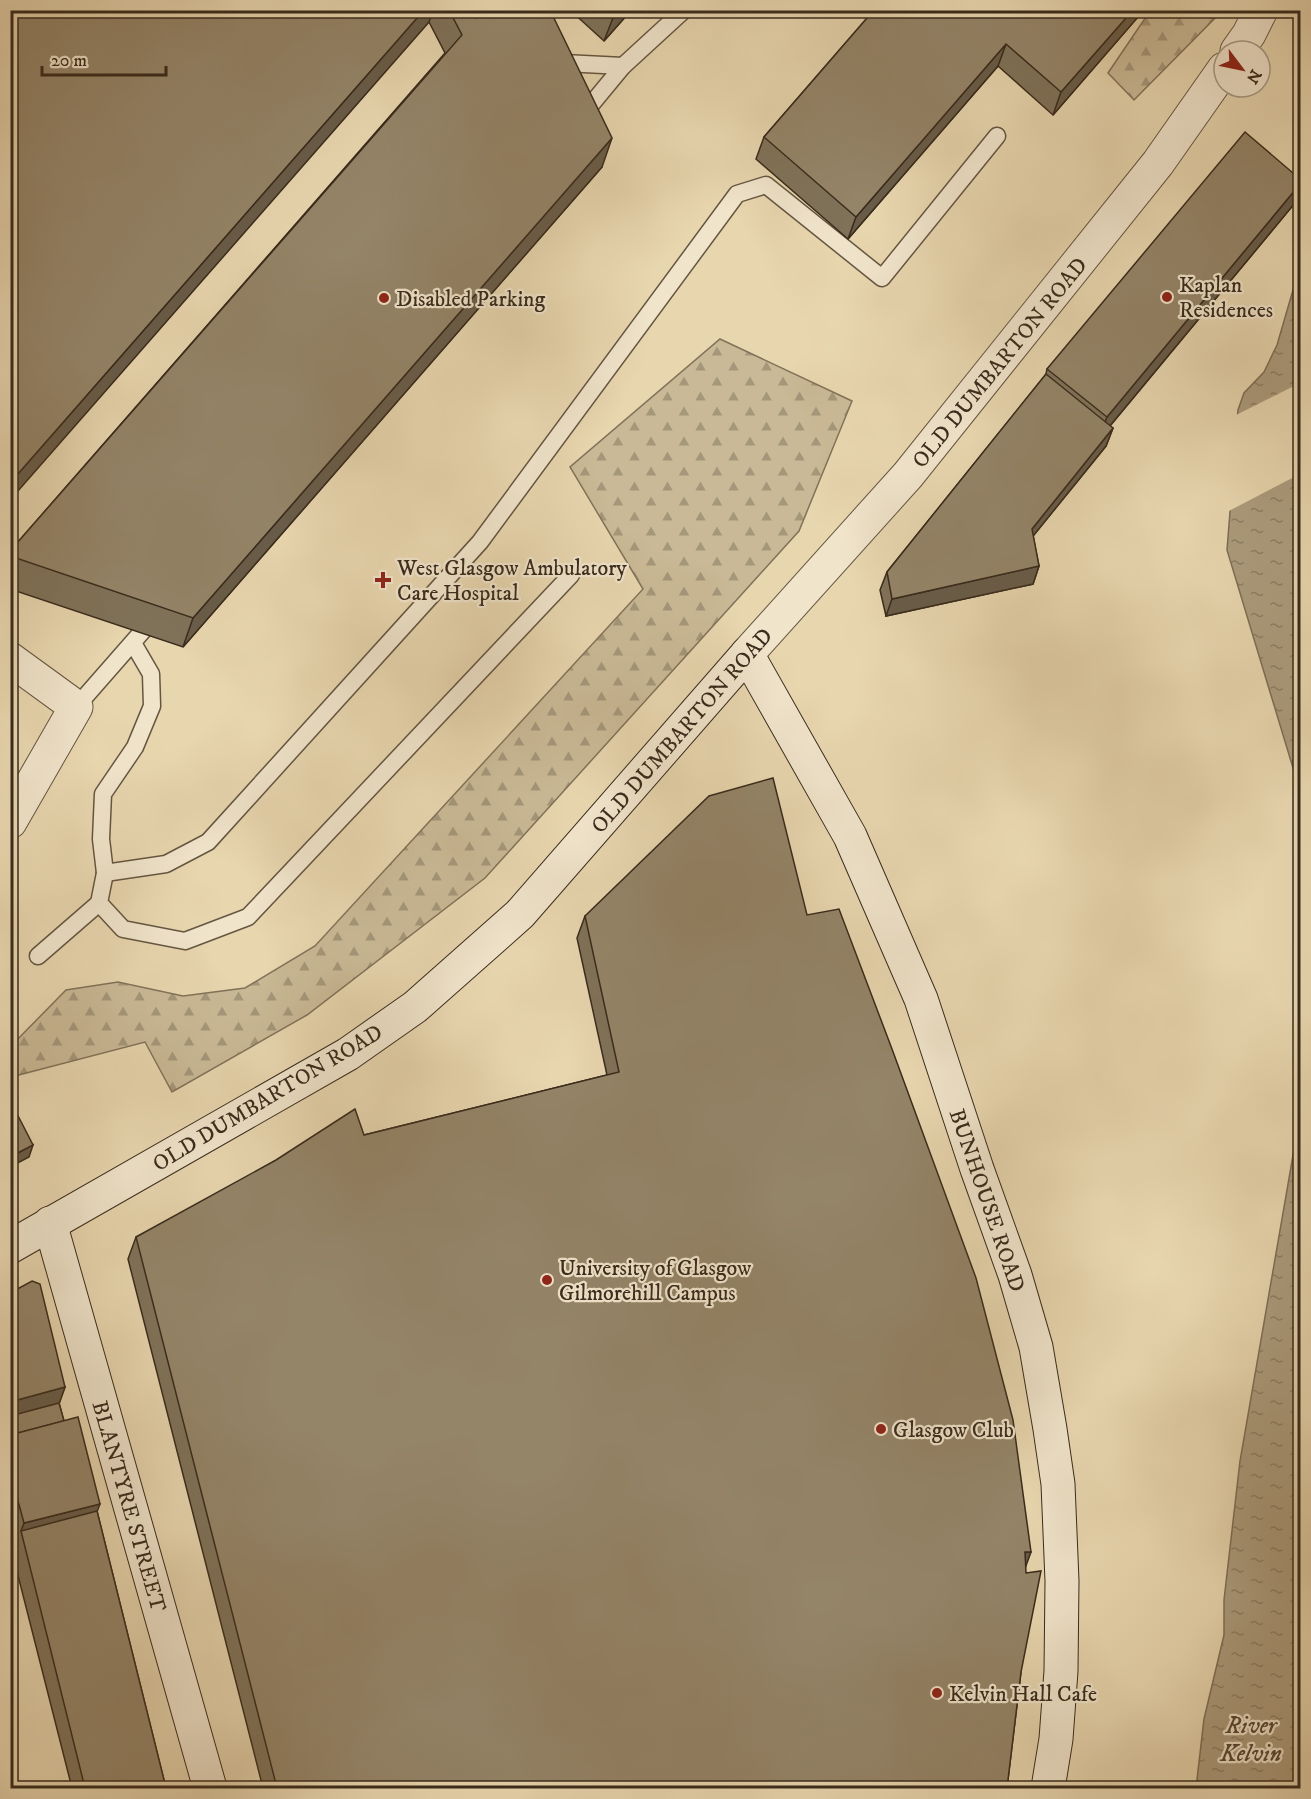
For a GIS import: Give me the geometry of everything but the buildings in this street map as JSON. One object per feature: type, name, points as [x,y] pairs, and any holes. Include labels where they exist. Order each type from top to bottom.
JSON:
[{"type":"street","points":[[1245,39],[1261,10]]},
{"type":"street","name":"OLD DUMBARTON ROAD","points":[[10,1247],[348,1054],[415,1007],[520,915],[747,654],[908,475],[1158,163],[1212,86]]},
{"type":"street","name":"BUNHOUSE ROAD","points":[[747,654],[850,836],[921,999],[976,1169],[1015,1275],[1036,1347],[1058,1484],[1062,1581],[1061,1671],[1056,1739],[1048,1788]]},
{"type":"street","points":[[10,659],[76,707],[10,822]]},
{"type":"street","name":"BLANTYRE STREET","points":[[50,1223],[210,1788]]},
{"type":"lane","points":[[571,129],[623,66],[684,10]]},
{"type":"lane","points":[[551,79],[564,63],[623,66]]},
{"type":"lane","points":[[105,873],[165,864],[208,842],[480,542],[736,194],[766,185],[882,278],[997,136]]},
{"type":"lane","points":[[99,903],[123,929],[185,941],[248,917],[571,575]]},
{"type":"lane","points":[[76,707],[164,607]]},
{"type":"lane","points":[[38,956],[99,903],[105,873],[101,839],[103,794],[135,747],[152,706],[151,674],[133,643]]},
{"type":"green space","points":[[1150,11],[1219,11],[1217,16],[1134,100],[1108,73]]},
{"type":"green space","points":[[720,339],[852,401],[799,531],[485,878],[307,1015],[172,1092],[145,1042],[11,1077],[11,1046],[66,990],[118,982],[183,996],[245,988],[315,946],[643,589],[570,467]]},
{"type":"water","points":[[1300,266],[1300,791],[1227,550],[1238,410],[1244,393],[1264,372],[1277,345]]},
{"type":"water","name":"River Kelvin","points":[[1300,1115],[1300,1788],[1196,1788],[1204,1719],[1224,1635],[1224,1600],[1240,1461]]},
{"type":"pier","points":[[1300,383],[1300,474],[1227,512],[1234,416]]},
{"type":"place","name":"Kaplan Residences","points":[[1167,297]]},
{"type":"place","name":"Disabled Parking","points":[[384,298]]},
{"type":"place","name":"West Glasgow Ambulatory Care Hospital","points":[[383,580]]},
{"type":"place","name":"University of Glasgow Gilmorehill Campus","points":[[547,1280]]},
{"type":"place","name":"Glasgow Club","points":[[881,1429]]},
{"type":"place","name":"Kelvin Hall Cafe","points":[[937,1693]]}]
